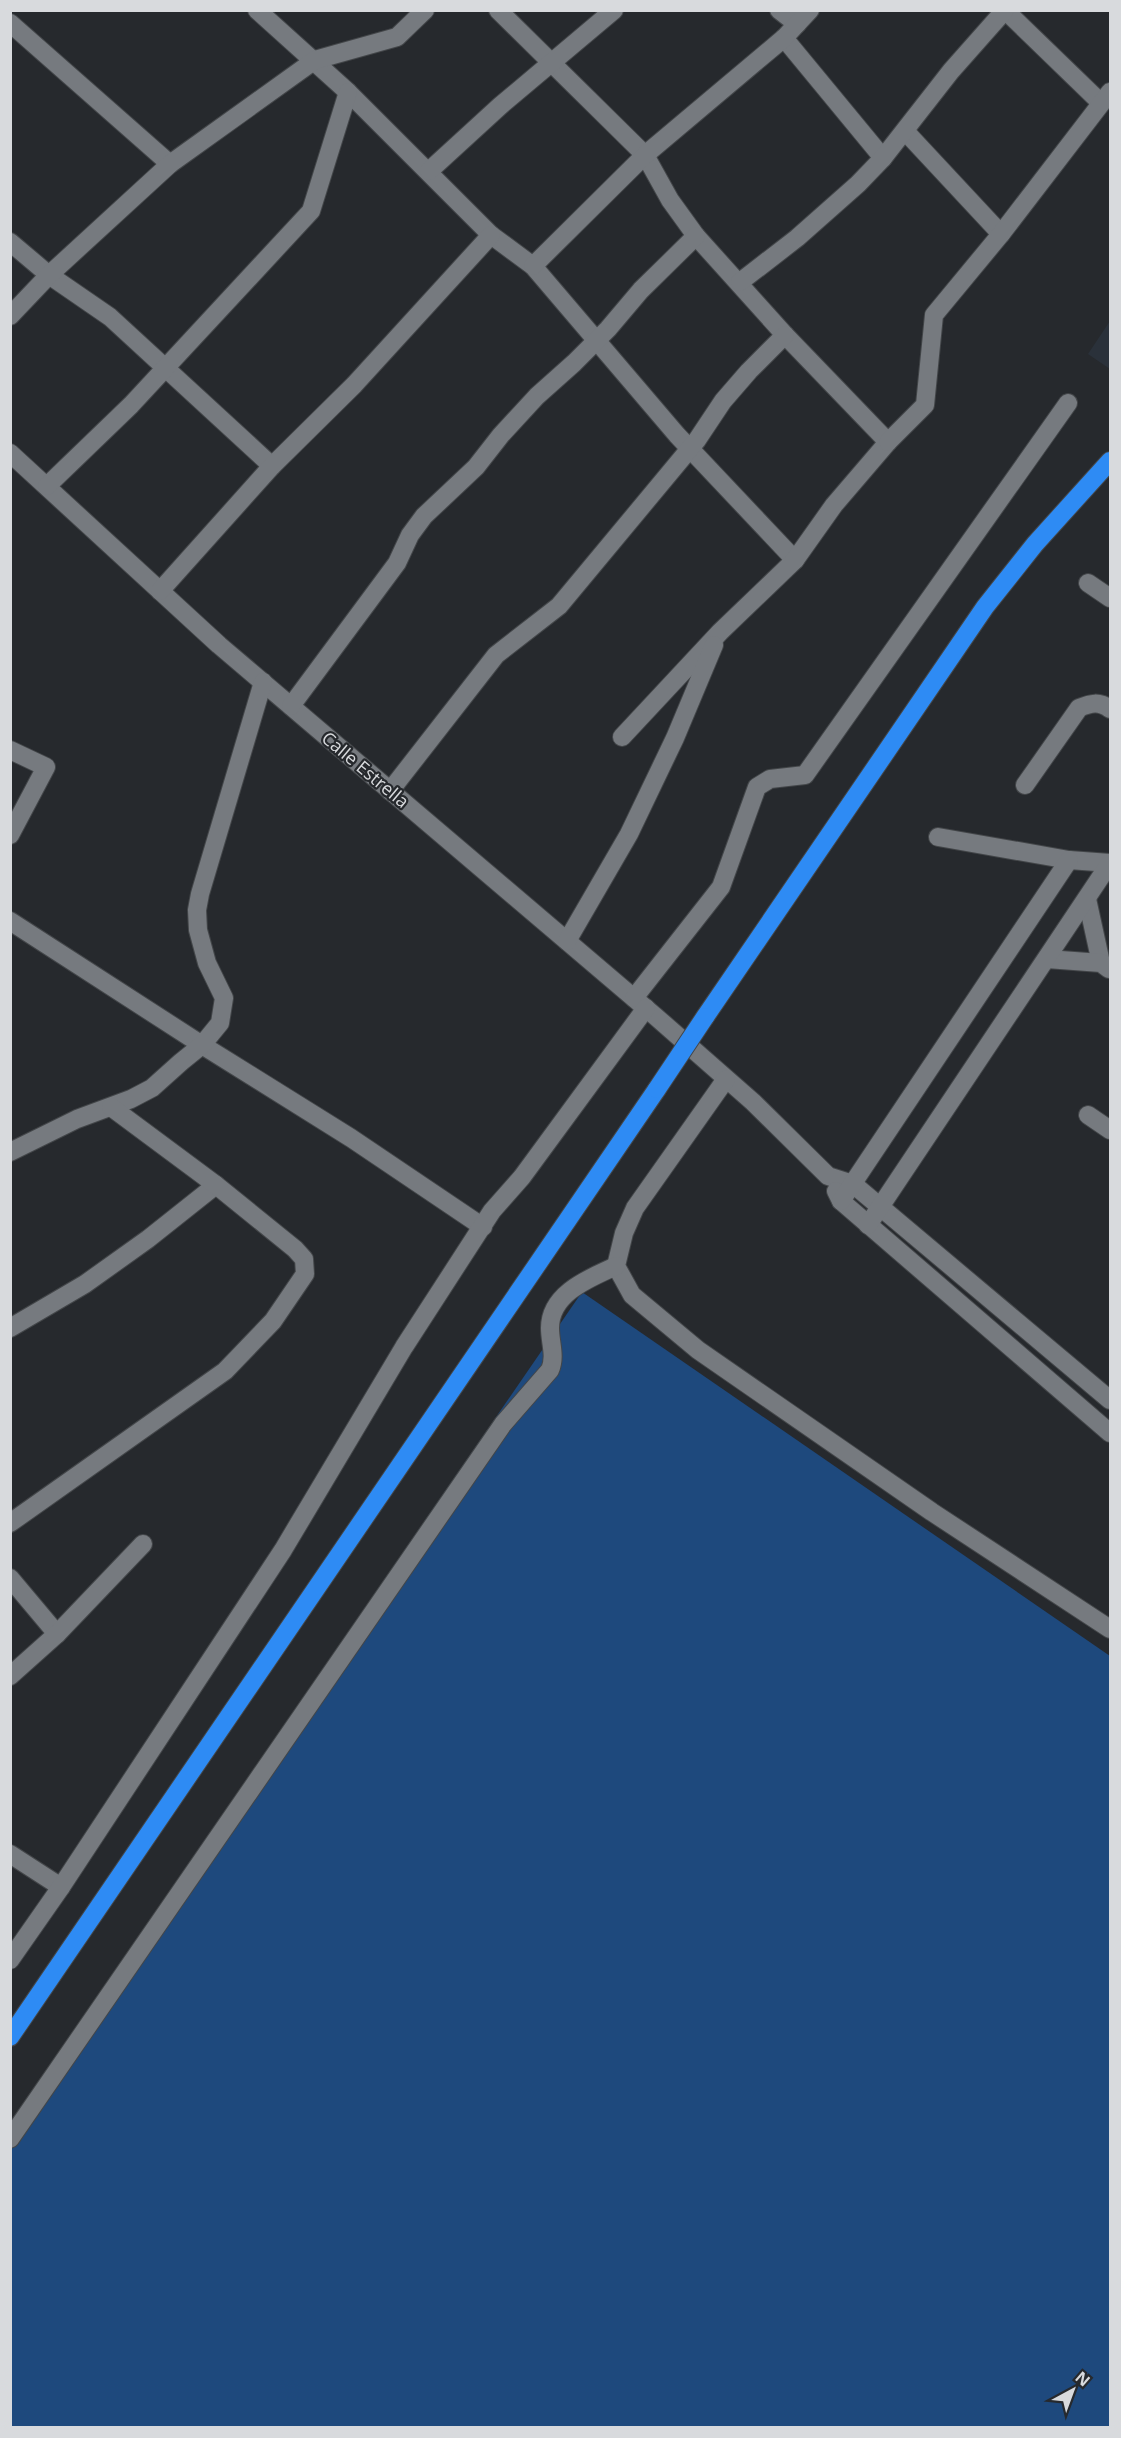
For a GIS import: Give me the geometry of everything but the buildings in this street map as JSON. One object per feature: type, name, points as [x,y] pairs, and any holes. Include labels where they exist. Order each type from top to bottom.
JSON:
[{"type":"highway","points":[[10,2037],[985,607],[1035,544],[1110,461]]},
{"type":"street","points":[[257,10],[315,60],[491,235],[533,266],[595,342],[795,560]]},
{"type":"street","points":[[10,316],[50,275],[170,164],[315,60],[397,38],[425,10]]},
{"type":"street","points":[[498,10],[645,155],[670,200],[696,236],[888,442]]},
{"type":"street","points":[[429,171],[508,99],[552,65],[615,10]]},
{"type":"street","points":[[779,10],[797,24]]},
{"type":"street","points":[[533,266],[645,155],[784,38],[810,10]]},
{"type":"street","points":[[622,738],[720,632],[795,560],[834,505],[888,442],[925,405],[934,315],[1001,234],[1106,97],[1005,10],[951,71],[883,158],[829,212],[740,282]]},
{"type":"street","points":[[10,23],[170,164]]},
{"type":"street","points":[[784,38],[883,158]]},
{"type":"street","points":[[47,486],[100,437],[312,211],[348,92]]},
{"type":"street","points":[[905,131],[1001,234]]},
{"type":"street","points":[[160,591],[272,466],[354,385],[491,235]]},
{"type":"street","points":[[291,706],[397,563],[410,535],[424,516],[468,474],[537,396],[595,342],[641,290],[696,236]]},
{"type":"street","points":[[10,242],[50,275],[110,317],[272,466]]},
{"type":"street","points":[[390,791],[496,655],[559,606],[690,448],[723,401],[748,371],[786,335]]},
{"type":"street","points":[[10,1960],[62,1887],[284,1550],[404,1347],[492,1211],[522,1177],[721,887],[758,787],[770,779],[805,775],[1068,403]]},
{"type":"street","name":"Calle Estrella","points":[[10,453],[263,682],[726,1079],[828,1176]]},
{"type":"street","points":[[1088,583],[1110,598]]},
{"type":"street","points":[[567,941],[629,834],[675,738],[720,632]]},
{"type":"street","points":[[10,1152],[77,1119],[111,1107],[152,1088],[202,1045],[220,1023],[224,998],[207,963],[198,930],[197,910],[263,682]]},
{"type":"street","points":[[1025,785],[1079,708],[1092,703],[1105,705],[1110,709]]},
{"type":"street","points":[[10,750],[46,767],[10,835]]},
{"type":"street","points":[[868,1225],[1110,863],[1069,860],[938,837]]},
{"type":"street","points":[[841,1202],[1069,860]]},
{"type":"street","points":[[1047,959],[1106,967],[1087,899]]},
{"type":"street","points":[[10,921],[351,1138],[483,1227]]},
{"type":"street","points":[[726,1079],[635,1208],[624,1233],[616,1266],[632,1295],[698,1350],[932,1512],[1110,1629]]},
{"type":"street","points":[[10,1523],[225,1371],[273,1321],[304,1274],[304,1260],[295,1249],[216,1185],[111,1107]]},
{"type":"street","points":[[1088,1115],[1110,1131]]},
{"type":"street","points":[[828,1176],[853,1184],[1108,1395],[1089,1415]]},
{"type":"street","points":[[828,1176],[841,1202],[1110,1433]]},
{"type":"street","points":[[10,1328],[85,1284],[148,1239],[216,1185]]},
{"type":"street","points":[[10,2139],[503,1424],[550,1370],[553,1362],[551,1319],[557,1307],[576,1285],[616,1266]]},
{"type":"street","points":[[10,1676],[57,1634],[143,1544]]},
{"type":"street","points":[[10,1578],[57,1634]]},
{"type":"street","points":[[10,1854],[62,1887]]},
{"type":"shaded area","points":[[1110,321],[1110,369],[1088,354]]},
{"type":"shaded area","points":[[582,1292],[1110,1656],[1110,2427],[11,2428],[11,2123]]}]
